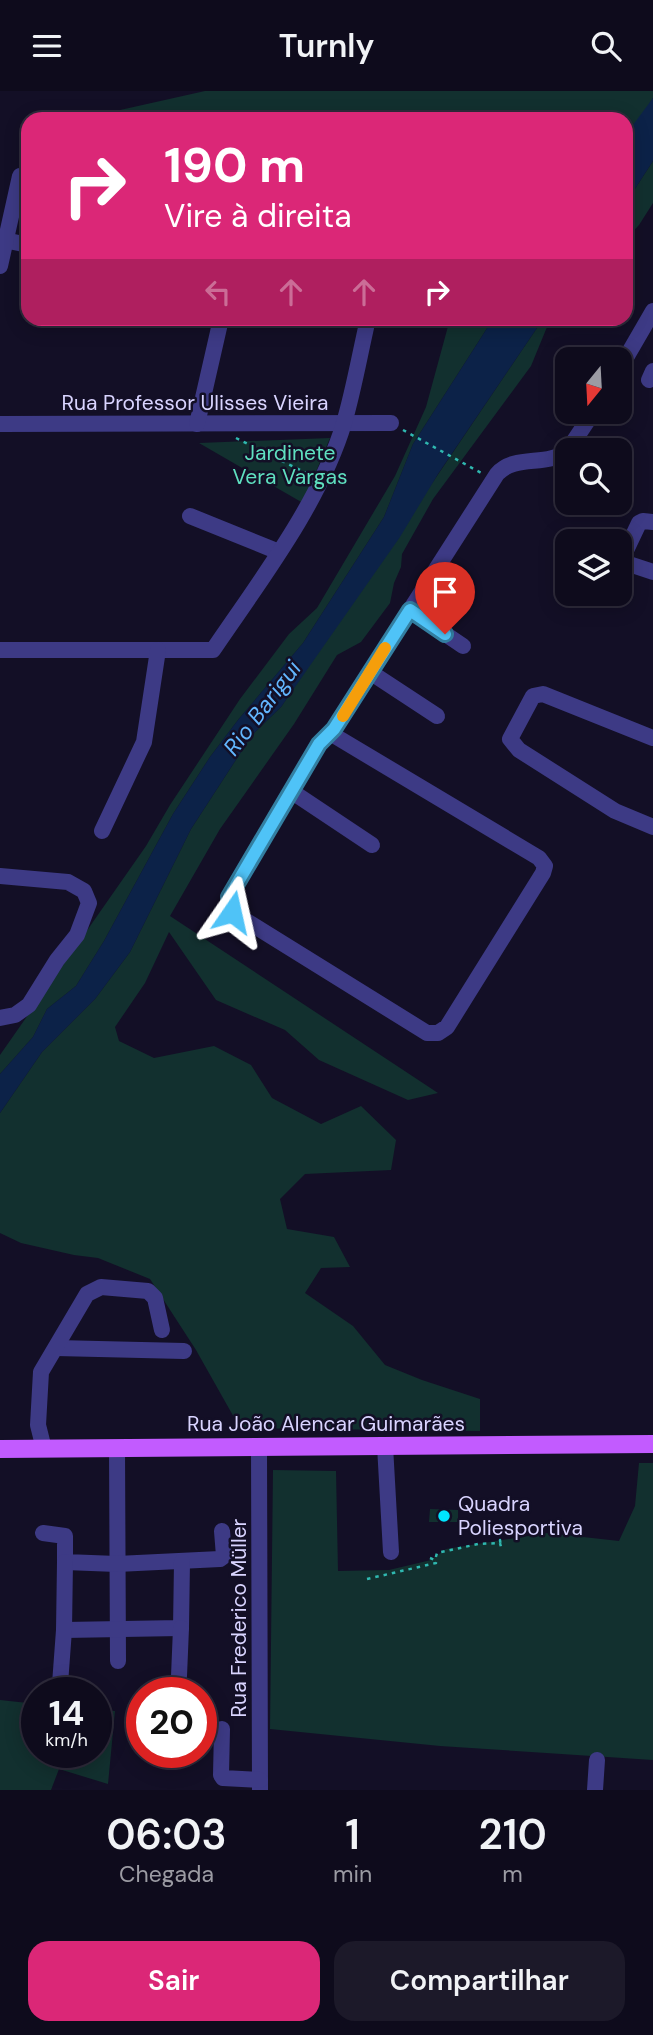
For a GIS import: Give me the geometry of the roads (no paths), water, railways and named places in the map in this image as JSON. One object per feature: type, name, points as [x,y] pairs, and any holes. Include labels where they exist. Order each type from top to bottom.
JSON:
[{"type":"main road","name":"Rua João Alencar Guimarães","points":[[0,1449],[653,1444]]},
{"type":"street","points":[[0,266],[3,239],[20,176]]},
{"type":"street","points":[[3,239],[21,243]]},
{"type":"street","points":[[632,347],[653,311]]},
{"type":"street","points":[[197,424],[219,326]]},
{"type":"street","points":[[0,650],[213,650],[279,552],[320,481],[343,424],[366,326]]},
{"type":"street","name":"Rua Professor Ulisses Vieira","points":[[0,424],[343,424],[398,427]]},
{"type":"street","points":[[330,733],[539,858],[545,866],[447,1027],[438,1033],[427,1033],[232,912],[229,897],[319,744],[330,733],[493,480],[502,468],[510,464],[555,456]]},
{"type":"street","points":[[190,516],[279,552]]},
{"type":"street","points":[[632,537],[643,520],[653,523]]},
{"type":"street","points":[[632,566],[653,572]]},
{"type":"street","points":[[410,610],[463,646]]},
{"type":"street","points":[[102,831],[144,742],[158,650]]},
{"type":"street","points":[[370,672],[437,716]]},
{"type":"street","points":[[653,738],[543,694],[537,694],[533,696],[510,739],[519,750],[615,811],[653,827]]},
{"type":"street","points":[[291,790],[372,845]]},
{"type":"street","points":[[0,876],[68,882],[84,891],[89,903],[77,935],[57,960],[29,1005],[15,1015],[0,1018]]},
{"type":"street","points":[[44,1449],[38,1425],[41,1372],[87,1294],[101,1287],[148,1291],[155,1298],[162,1330]]},
{"type":"street","points":[[56,1348],[184,1351]]},
{"type":"street","points":[[385,1446],[391,1552]]},
{"type":"street","name":"Rua Frederico Müller","points":[[259,1447],[260,1785]]},
{"type":"street","points":[[117,1448],[118,1661]]},
{"type":"street","points":[[65,1562],[117,1564],[220,1559],[224,1556],[222,1531]]},
{"type":"street","points":[[43,1533],[65,1536],[61,1677]]},
{"type":"street","points":[[179,1676],[182,1562]]},
{"type":"street","points":[[64,1630],[181,1629]]},
{"type":"street","points":[[222,1729],[223,1778],[260,1785]]},
{"type":"street","points":[[595,1790],[597,1760]]},
{"type":"water","points":[[653,98],[653,161],[633,192],[633,125]]},
{"type":"water","name":"Rio Barigui","points":[[489,326],[538,326],[438,474],[400,537],[281,707],[252,735],[191,829],[130,952],[95,999],[42,1052],[0,1113],[0,1074],[33,1037],[47,1009],[76,986],[104,941],[173,814],[210,757],[303,643],[384,517],[413,444]]},
{"type":"place","name":"Quadra Poliesportiva","points":[[444,1516]]},
{"type":"park label","name":"Jardinete Vera Vargas","points":[[290,465]]}]
